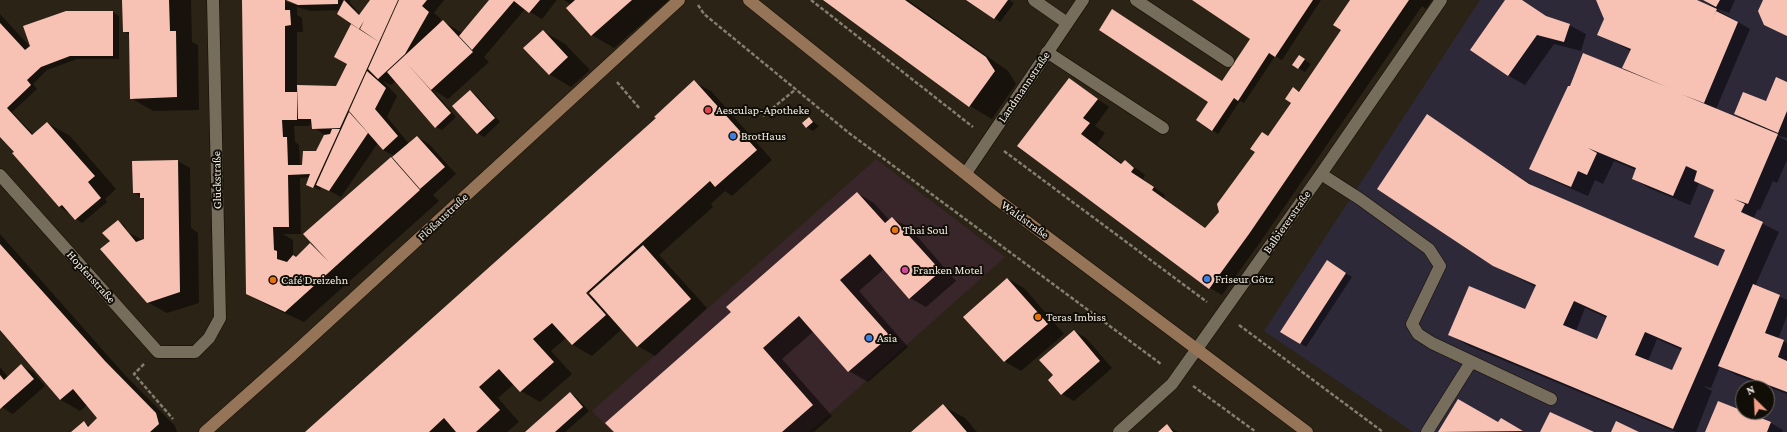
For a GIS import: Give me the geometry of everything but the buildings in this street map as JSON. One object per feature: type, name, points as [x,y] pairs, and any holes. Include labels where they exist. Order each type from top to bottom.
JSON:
[{"type":"street","name":"Glückstraße","points":[[158,352],[195,352],[209,338],[220,318],[213,0]]},
{"type":"street","name":"Flößaustraße","points":[[205,432],[294,354],[679,0]]},
{"type":"street","name":"Waldstraße","points":[[749,0],[966,174],[1196,350],[1307,432]]},
{"type":"street","points":[[1034,0],[1067,23]]},
{"type":"street","name":"Landmannstraße","points":[[966,174],[1083,0]]},
{"type":"street","points":[[1136,0],[1228,61]]},
{"type":"street","name":"Balbiererstraße","points":[[1119,432],[1172,384],[1178,376],[1321,174],[1441,0]]},
{"type":"street","points":[[1048,52],[1163,128]]},
{"type":"street","points":[[1321,174],[1360,199],[1428,249],[1440,266],[1412,324],[1418,334],[1471,362],[1551,399]]},
{"type":"street","name":"Hopfenstraße","points":[[0,175],[158,352]]},
{"type":"street","points":[[1427,432],[1471,362]]},
{"type":"path","points":[[811,0],[989,140],[1383,432]]},
{"type":"path","points":[[704,14],[849,133],[1256,432]]},
{"type":"path","points":[[763,116],[796,89]]},
{"type":"path","points":[[632,99],[640,109]]},
{"type":"path","points":[[158,352],[134,374],[173,419]]},
{"type":"shaded area","points":[[1480,0],[1787,0],[1787,432],[1413,432],[1264,331]]},
{"type":"shaded area","points":[[876,159],[1005,257],[809,432],[612,432],[592,411]]},
{"type":"place","name":"Aesculap-Apotheke","points":[[708,110]]},
{"type":"place","name":"BrotHaus","points":[[733,136]]},
{"type":"place","name":"Thai Soul","points":[[895,230]]},
{"type":"place","name":"Franken Motel","points":[[905,270]]},
{"type":"place","name":"Friseur Götz","points":[[1207,279]]},
{"type":"place","name":"Café Dreizehn","points":[[273,280]]},
{"type":"place","name":"Teras Imbiss","points":[[1038,317]]},
{"type":"place","name":"Asia","points":[[869,338]]}]
